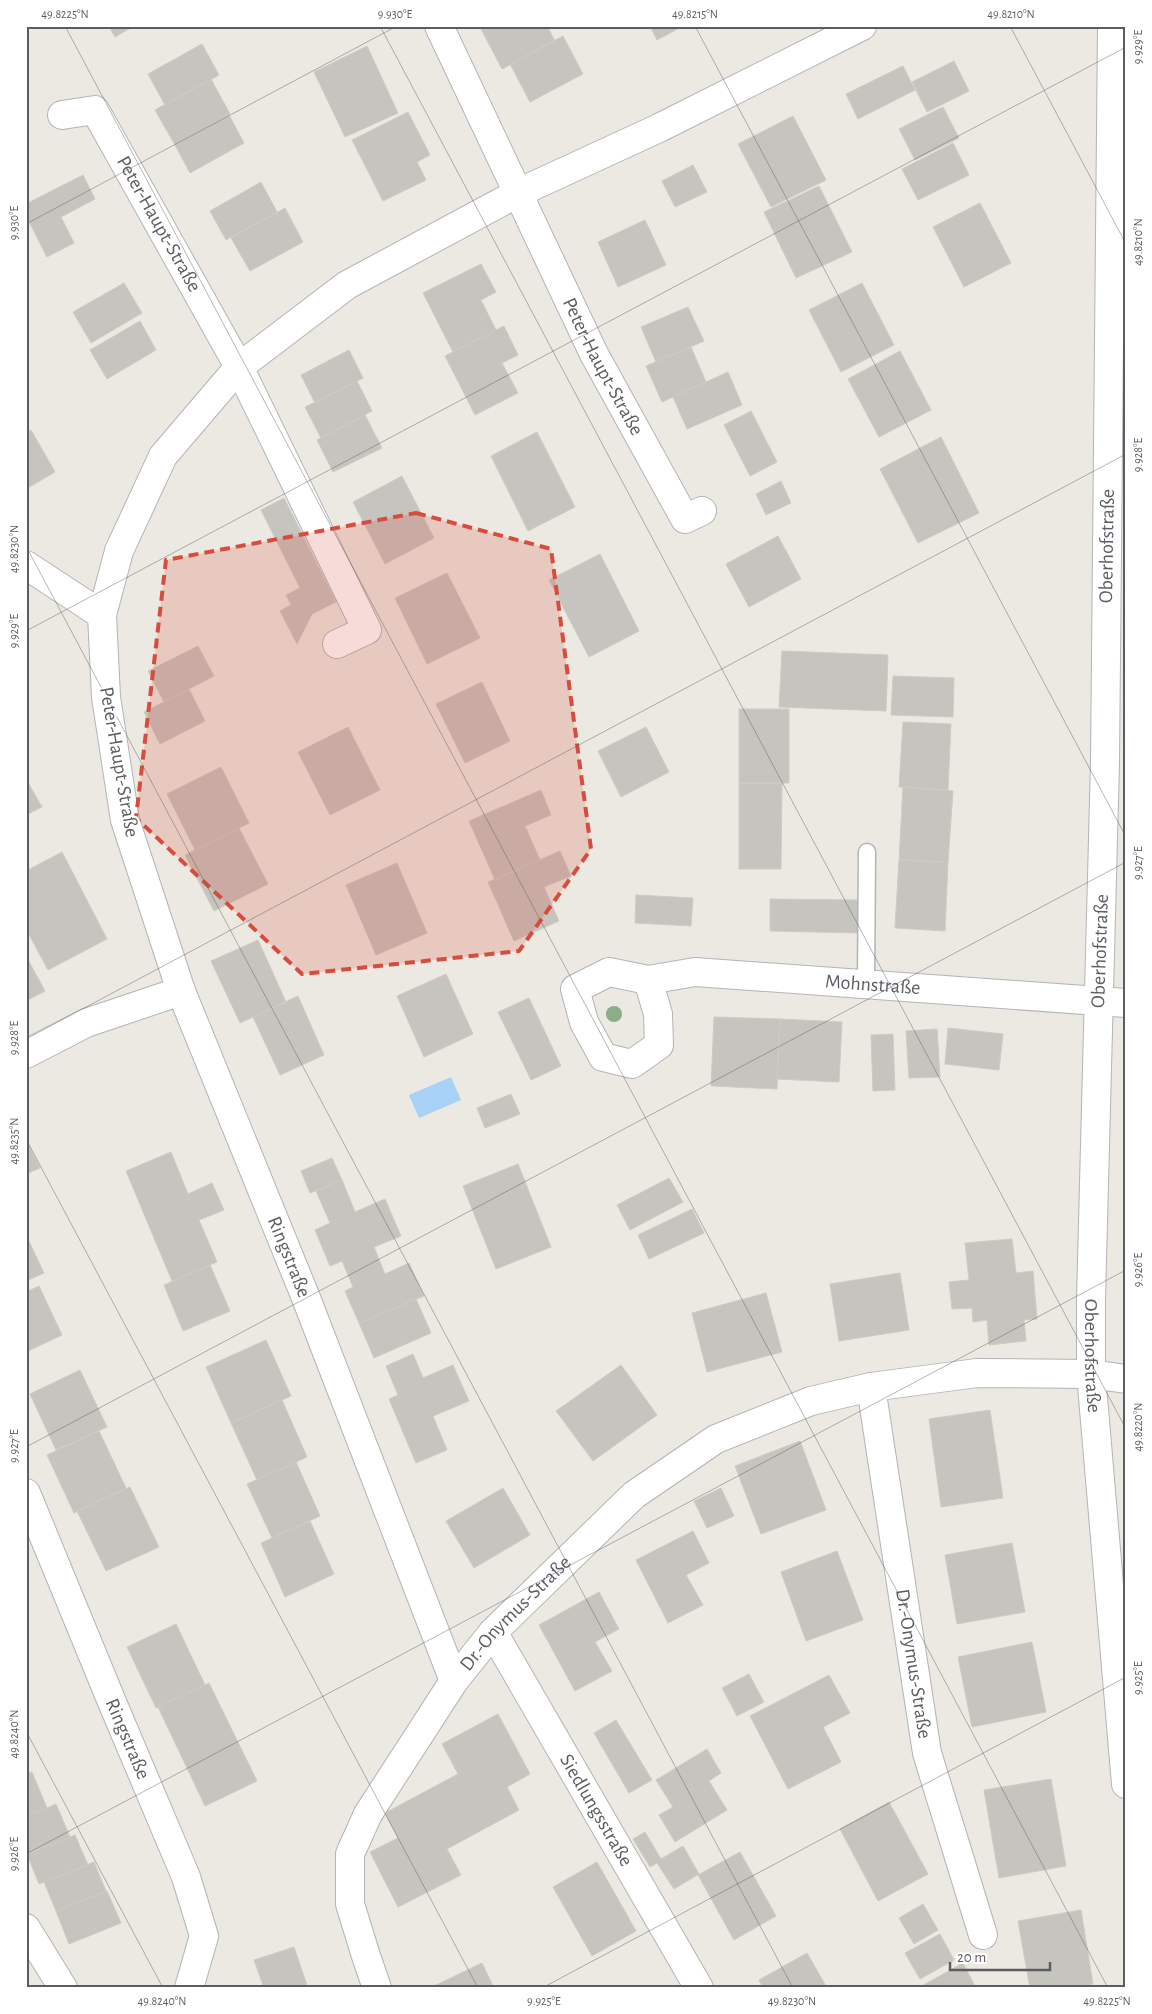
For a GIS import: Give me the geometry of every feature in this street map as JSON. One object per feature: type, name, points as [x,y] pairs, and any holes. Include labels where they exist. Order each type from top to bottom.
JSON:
[{"type":"street","name":"Peter-Haupt-Straße","points":[[439,26],[594,354],[685,519],[702,511]]},
{"type":"street","name":"Peter-Haupt-Straße","points":[[181,991],[125,820],[106,697],[102,615],[119,551],[163,456],[239,367],[347,284],[518,193],[659,128],[862,26]]},
{"type":"street","name":"Oberhofstraße","points":[[1112,26],[1105,762],[1098,1000],[1092,1374],[1126,1784]]},
{"type":"street","name":"Peter-Haupt-Straße","points":[[62,115],[96,110],[239,367],[367,630],[337,644]]},
{"type":"street","points":[[26,565],[102,615]]},
{"type":"street","name":"Mohnstraße","points":[[648,980],[695,972],[1126,1003]]},
{"type":"street","points":[[26,1054],[86,1024],[181,991]]},
{"type":"street","name":"Ringstraße","points":[[181,991],[306,1298],[454,1681]]},
{"type":"street","name":"Dr.-Onymus-Straße","points":[[377,1988],[350,1904],[350,1854],[368,1814],[454,1681],[493,1632],[634,1495],[716,1439],[811,1400],[871,1387],[977,1373],[1092,1374],[1126,1379]]},
{"type":"street","name":"Dr.-Onymus-Straße","points":[[871,1387],[927,1753],[983,1935]]},
{"type":"street","name":"Ringstraße","points":[[26,1493],[186,1878],[204,1936],[188,1988]]},
{"type":"street","name":"Siedlungsstraße","points":[[493,1632],[699,1988]]},
{"type":"street","points":[[26,1928],[63,1988]]},
{"type":"lane","points":[[866,984],[867,852]]},
{"type":"highlighted area","points":[[416,513],[551,549],[591,849],[519,951],[302,974],[136,818],[166,560]]},
{"type":"water","points":[[451,1077],[461,1100],[419,1118],[409,1095]]},
{"type":"building","points":[[109,26],[134,26],[115,37]]},
{"type":"building","points":[[486,26],[547,26],[555,41],[502,69],[481,29]]},
{"type":"building","points":[[650,26],[683,26],[657,40]]},
{"type":"building","points":[[563,36],[583,74],[530,102],[510,64]]},
{"type":"building","points":[[202,44],[219,75],[165,105],[148,74]]},
{"type":"building","points":[[367,46],[398,113],[345,137],[314,72]]},
{"type":"building","points":[[954,61],[969,91],[927,112],[912,82]]},
{"type":"building","points":[[903,66],[915,90],[858,119],[846,94]]},
{"type":"building","points":[[211,79],[230,114],[175,145],[155,110]]},
{"type":"building","points":[[943,107],[959,138],[915,160],[899,129]]},
{"type":"building","points":[[408,112],[430,155],[417,162],[426,180],[383,201],[352,140]]},
{"type":"building","points":[[229,115],[244,143],[190,173],[175,145]]},
{"type":"building","points":[[793,116],[826,180],[771,207],[738,144]]},
{"type":"building","points":[[953,143],[969,175],[918,200],[902,169]]},
{"type":"building","points":[[693,165],[707,192],[675,207],[662,181]]},
{"type":"building","points":[[83,175],[95,199],[61,217],[74,243],[47,257],[26,216],[26,204]]},
{"type":"building","points":[[261,182],[277,212],[226,240],[210,211]]},
{"type":"building","points":[[819,186],[852,252],[796,278],[764,212]]},
{"type":"building","points":[[980,203],[1011,263],[964,287],[933,227]]},
{"type":"building","points":[[285,208],[303,242],[250,271],[231,238]]},
{"type":"building","points":[[645,220],[666,265],[618,287],[598,242]]},
{"type":"building","points":[[481,264],[496,292],[481,300],[496,330],[453,352],[423,293]]},
{"type":"building","points":[[124,283],[142,313],[91,343],[73,312]]},
{"type":"building","points":[[862,283],[894,345],[841,372],[809,310]]},
{"type":"building","points":[[688,307],[704,341],[656,362],[641,327]]},
{"type":"building","points":[[140,321],[156,350],[107,379],[90,350]]},
{"type":"building","points":[[504,326],[518,355],[502,363],[518,393],[475,415],[445,356]]},
{"type":"building","points":[[691,347],[706,382],[662,402],[646,366]]},
{"type":"building","points":[[349,350],[363,378],[315,403],[301,375]]},
{"type":"building","points":[[900,351],[931,410],[879,437],[848,379]]},
{"type":"building","points":[[728,372],[742,405],[687,429],[673,397]]},
{"type":"building","points":[[357,381],[372,411],[321,438],[305,407]]},
{"type":"building","points":[[751,411],[777,462],[750,476],[724,425]]},
{"type":"building","points":[[365,415],[382,448],[333,472],[317,440]]},
{"type":"building","points":[[31,430],[55,472],[26,489],[26,433]]},
{"type":"building","points":[[537,432],[575,507],[528,531],[491,456]]},
{"type":"building","points":[[941,437],[979,513],[918,543],[880,469]]},
{"type":"building","points":[[402,476],[434,538],[385,564],[353,502]]},
{"type":"building","points":[[781,481],[791,503],[766,515],[756,494]]},
{"type":"building","points":[[284,498],[336,602],[312,614],[297,644],[280,611],[291,605],[286,595],[300,588],[261,510]]},
{"type":"building","points":[[778,536],[801,579],[749,607],[726,564]]},
{"type":"building","points":[[600,554],[639,631],[589,657],[549,580]]},
{"type":"building","points":[[447,573],[480,638],[427,664],[395,598]]},
{"type":"building","points":[[198,646],[214,676],[164,702],[148,671]]},
{"type":"building","points":[[782,651],[888,655],[886,711],[779,707]]},
{"type":"building","points":[[893,676],[954,678],[953,717],[891,715]]},
{"type":"building","points":[[482,682],[510,741],[465,763],[436,704]]},
{"type":"building","points":[[189,689],[205,721],[160,744],[144,712]]},
{"type":"building","points":[[739,709],[789,709],[789,783],[739,783]]},
{"type":"building","points":[[903,722],[951,724],[948,790],[899,787]]},
{"type":"building","points":[[348,727],[380,790],[330,815],[298,752]]},
{"type":"building","points":[[646,727],[669,772],[621,797],[598,751]]},
{"type":"building","points":[[221,767],[249,823],[195,850],[167,794]]},
{"type":"building","points":[[26,779],[42,807],[26,815]]},
{"type":"building","points":[[739,783],[782,783],[781,869],[739,869]]},
{"type":"building","points":[[903,787],[953,791],[948,862],[899,860]]},
{"type":"building","points":[[541,790],[551,815],[525,826],[540,860],[495,880],[469,821]]},
{"type":"building","points":[[239,828],[268,884],[214,911],[185,855]]},
{"type":"building","points":[[560,851],[571,876],[544,887],[559,921],[514,941],[488,882]]},
{"type":"building","points":[[62,852],[107,939],[48,970],[26,929],[26,871]]},
{"type":"building","points":[[899,860],[948,862],[945,931],[895,928]]},
{"type":"building","points":[[397,863],[427,933],[376,955],[346,885]]},
{"type":"building","points":[[636,895],[693,898],[691,926],[635,923]]},
{"type":"building","points":[[770,899],[858,900],[858,933],[770,931]]},
{"type":"building","points":[[258,940],[286,1002],[240,1023],[211,961]]},
{"type":"building","points":[[26,956],[45,991],[26,1001]]},
{"type":"building","points":[[446,974],[473,1034],[424,1057],[397,996]]},
{"type":"building","points":[[298,996],[324,1055],[280,1075],[253,1017]]},
{"type":"building","points":[[529,998],[561,1066],[531,1080],[498,1012]]},
{"type":"building","points":[[714,1017],[780,1019],[777,1089],[711,1086]]},
{"type":"building","points":[[780,1019],[842,1022],[839,1082],[777,1079]]},
{"type":"building","points":[[948,1028],[1003,1034],[999,1070],[945,1064]]},
{"type":"building","points":[[937,1029],[940,1077],[909,1078],[906,1031]]},
{"type":"building","points":[[893,1034],[895,1090],[873,1091],[871,1035]]},
{"type":"building","points":[[511,1094],[520,1114],[485,1128],[477,1108]]},
{"type":"building","points":[[26,1140],[40,1168],[26,1174]]},
{"type":"building","points":[[171,1152],[188,1194],[212,1183],[224,1210],[199,1220],[217,1262],[172,1281],[126,1171]]},
{"type":"building","points":[[332,1158],[342,1180],[310,1193],[301,1171]]},
{"type":"building","points":[[518,1164],[551,1247],[496,1269],[463,1186]]},
{"type":"building","points":[[669,1178],[683,1202],[630,1230],[617,1205]]},
{"type":"building","points":[[342,1180],[355,1212],[385,1199],[401,1236],[374,1247],[385,1274],[409,1263],[424,1296],[359,1323],[345,1291],[353,1287],[342,1261],[330,1266],[315,1230],[330,1223],[316,1191]]},
{"type":"building","points":[[692,1209],[704,1233],[649,1259],[638,1235]]},
{"type":"building","points":[[26,1235],[44,1273],[26,1281]]},
{"type":"building","points":[[1012,1239],[1016,1273],[1033,1271],[1037,1319],[1024,1320],[1026,1341],[989,1345],[987,1320],[973,1322],[972,1308],[952,1309],[949,1282],[969,1280],[965,1243]]},
{"type":"building","points":[[210,1265],[230,1311],[183,1331],[164,1285]]},
{"type":"building","points":[[900,1273],[909,1330],[839,1341],[830,1284]]},
{"type":"building","points":[[39,1286],[62,1335],[26,1352],[26,1292]]},
{"type":"building","points":[[766,1293],[782,1352],[707,1372],[692,1313]]},
{"type":"building","points":[[416,1299],[431,1333],[374,1358],[359,1323]]},
{"type":"building","points":[[266,1340],[291,1396],[231,1423],[206,1367]]},
{"type":"building","points":[[413,1354],[423,1378],[453,1365],[469,1401],[433,1416],[447,1450],[416,1463],[389,1399],[398,1395],[386,1366]]},
{"type":"building","points":[[621,1365],[657,1415],[593,1461],[556,1411]]},
{"type":"building","points":[[80,1370],[107,1427],[56,1450],[30,1394]]},
{"type":"building","points":[[282,1400],[307,1457],[257,1480],[231,1423]]},
{"type":"building","points":[[990,1410],[1003,1498],[941,1507],[929,1419]]},
{"type":"building","points":[[99,1431],[126,1488],[74,1513],[47,1455]]},
{"type":"building","points":[[800,1441],[826,1510],[761,1534],[735,1466]]},
{"type":"building","points":[[296,1462],[320,1516],[272,1538],[247,1484]]},
{"type":"building","points":[[130,1487],[159,1547],[106,1571],[77,1511]]},
{"type":"building","points":[[503,1488],[530,1535],[474,1568],[446,1521]]},
{"type":"building","points":[[721,1488],[734,1516],[707,1528],[694,1501]]},
{"type":"building","points":[[310,1521],[334,1574],[285,1597],[261,1543]]},
{"type":"building","points":[[693,1531],[709,1563],[686,1575],[703,1605],[668,1623],[636,1560]]},
{"type":"building","points":[[1012,1543],[1025,1612],[957,1624],[945,1555]]},
{"type":"building","points":[[837,1551],[863,1620],[806,1641],[781,1572]]},
{"type":"building","points":[[599,1592],[619,1629],[595,1642],[612,1671],[575,1691],[539,1625]]},
{"type":"building","points":[[176,1624],[205,1685],[156,1708],[127,1647]]},
{"type":"building","points":[[1032,1642],[1046,1712],[972,1727],[958,1657]]},
{"type":"building","points":[[749,1674],[764,1702],[737,1716],[722,1688]]},
{"type":"building","points":[[829,1675],[850,1713],[823,1727],[841,1762],[788,1789],[750,1716]]},
{"type":"building","points":[[209,1683],[257,1781],[205,1806],[158,1707]]},
{"type":"building","points":[[498,1714],[530,1774],[507,1787],[519,1810],[447,1849],[461,1875],[398,1907],[370,1852],[398,1838],[385,1813],[458,1774],[442,1744]]},
{"type":"building","points":[[616,1720],[652,1780],[629,1793],[594,1733]]},
{"type":"building","points":[[707,1749],[721,1773],[709,1781],[727,1810],[675,1842],[659,1815],[673,1807],[656,1780]]},
{"type":"building","points":[[32,1772],[47,1808],[26,1817],[26,1774]]},
{"type":"building","points":[[1051,1779],[1066,1866],[999,1878],[984,1790]]},
{"type":"building","points":[[889,1802],[928,1874],[878,1901],[840,1829]]},
{"type":"building","points":[[56,1804],[70,1837],[26,1854],[26,1817]]},
{"type":"building","points":[[645,1832],[661,1859],[683,1846],[699,1874],[674,1889],[657,1863],[650,1867],[633,1839]]},
{"type":"building","points":[[75,1835],[88,1865],[39,1884],[27,1854]]},
{"type":"building","points":[[740,1852],[776,1916],[734,1940],[698,1875]]},
{"type":"building","points":[[94,1862],[106,1891],[56,1911],[44,1882]]},
{"type":"building","points":[[597,1862],[636,1931],[592,1956],[553,1887]]},
{"type":"building","points":[[107,1891],[121,1923],[69,1944],[56,1911]]},
{"type":"building","points":[[923,1904],[938,1930],[914,1944],[899,1918]]},
{"type":"building","points":[[1081,1910],[1093,1984],[1073,1988],[1030,1988],[1018,1921]]},
{"type":"building","points":[[940,1934],[954,1960],[920,1979],[905,1953]]},
{"type":"building","points":[[294,1947],[308,1988],[264,1988],[254,1960]]},
{"type":"building","points":[[807,1953],[827,1988],[763,1988],[759,1980]]},
{"type":"building","points":[[482,1963],[494,1988],[432,1988],[432,1987]]},
{"type":"building","points":[[963,1963],[976,1988],[918,1988]]}]
